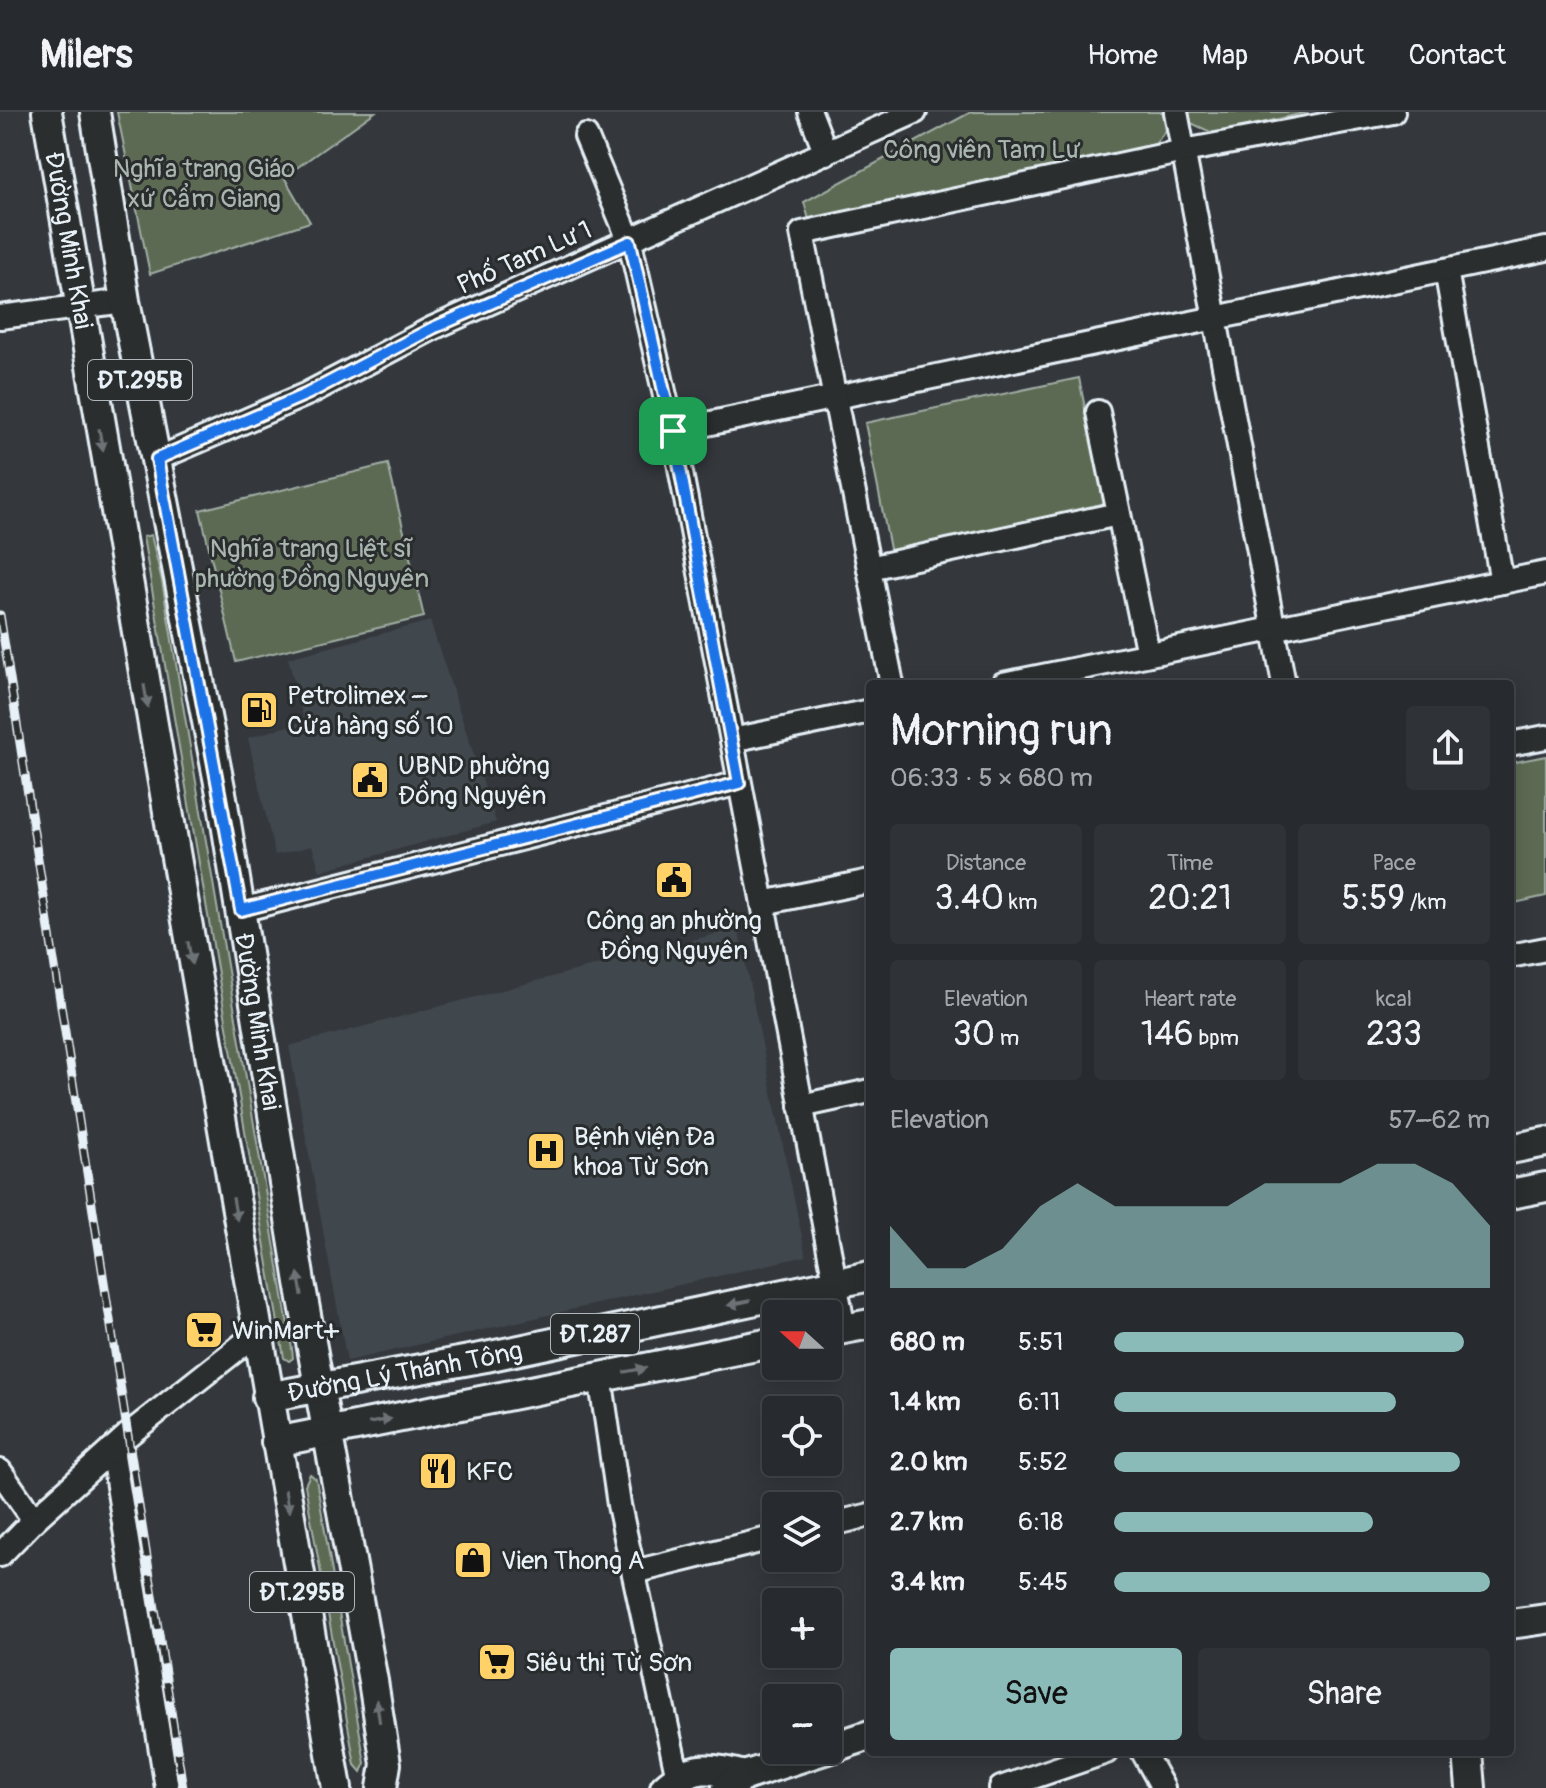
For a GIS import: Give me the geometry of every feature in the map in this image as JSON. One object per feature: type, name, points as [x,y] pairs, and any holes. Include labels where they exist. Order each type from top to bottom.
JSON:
[{"type":"main road","name":"Đường Minh Khai","points":[[47,112],[256,1334],[337,1788]]},
{"type":"main road","name":"Đường Minh Khai","points":[[95,112],[125,301],[241,910],[319,1388],[376,1695],[386,1764],[382,1788]]},
{"type":"main road","points":[[1514,1148],[1546,1142]]},
{"type":"main road","points":[[1514,1193],[1546,1187]]},
{"type":"main road","name":"Đường Lý Thánh Tông","points":[[267,1397],[866,1277]]},
{"type":"main road","points":[[593,1334],[600,1376]]},
{"type":"main road","name":"Đường Lý Thánh Tông","points":[[276,1442],[762,1345]]},
{"type":"main road","points":[[1514,1623],[1546,1619]]},
{"type":"main road","points":[[842,1744],[866,1736]]},
{"type":"main road","points":[[1468,1756],[1471,1788]]},
{"type":"main road","points":[[671,1783],[712,1766],[736,1782],[785,1764]]},
{"type":"street","points":[[810,112],[826,153]]},
{"type":"street","name":"Phố Tam Lư 1","points":[[157,459],[307,394],[433,328],[915,112]]},
{"type":"street","points":[[1176,112],[1283,680]]},
{"type":"street","points":[[891,680],[802,233],[1184,151],[1390,112]]},
{"type":"street","points":[[586,136],[630,242],[673,431],[835,1283],[847,1328]]},
{"type":"street","points":[[673,431],[1546,249]]},
{"type":"street","points":[[1446,270],[1502,582]]},
{"type":"street","points":[[0,317],[125,301]]},
{"type":"street","points":[[1098,412],[1148,654]]},
{"type":"street","points":[[869,568],[1118,514]]},
{"type":"street","points":[[1022,680],[1546,573]]},
{"type":"street","points":[[732,740],[866,712]]},
{"type":"street","points":[[1514,743],[1546,737]]},
{"type":"street","points":[[241,910],[739,783]]},
{"type":"street","points":[[763,903],[866,882]]},
{"type":"street","points":[[1514,955],[1546,949]]},
{"type":"street","points":[[801,1106],[866,1092]]},
{"type":"street","points":[[0,1555],[112,1449],[256,1334]]},
{"type":"street","points":[[600,1376],[619,1505],[634,1572],[671,1783]]},
{"type":"street","points":[[112,1449],[167,1788]]},
{"type":"street","points":[[0,1471],[34,1520]]},
{"type":"street","points":[[842,1522],[866,1516]]},
{"type":"street","points":[[634,1572],[762,1540]]},
{"type":"street","points":[[1001,1788],[1094,1756]]},
{"type":"street","points":[[1145,1756],[1163,1788]]},
{"type":"shaded area","name":"UBND phường Đồng Nguyên","points":[[430,621],[496,822],[320,871],[312,846],[275,855],[248,738],[304,721],[288,658]]},
{"type":"shaded area","name":"Bệnh viện Đa khoa Từ Sơn","points":[[738,928],[806,1256],[347,1361],[289,1046]]},
{"type":"green space","name":"Nghĩa trang Giáo xứ Cẩm Giang","points":[[117,112],[375,112],[284,177],[310,222],[150,274]]},
{"type":"green space","name":"Công viên Tam Lư","points":[[971,112],[1163,112],[1166,130],[1150,151],[810,223],[804,202]]},
{"type":"green space","points":[[1189,112],[1308,112],[1215,134],[1191,123]]},
{"type":"green space","points":[[1079,378],[1105,509],[891,554],[865,423]]},
{"type":"green space","name":"Nghĩa trang Liệt sĩ phường Đồng Nguyên","points":[[388,464],[424,617],[236,662],[200,510]]},
{"type":"green space","points":[[151,535],[162,581],[292,1349],[293,1358],[289,1361],[284,1358],[143,537]]},
{"type":"green space","points":[[1546,756],[1546,896],[1514,903],[1514,762]]},
{"type":"green space","points":[[310,1474],[316,1479],[365,1763],[361,1772],[355,1765],[305,1485]]},
{"type":"railway","points":[[0,615],[183,1788]]},
{"type":"place","name":"Petrolimex – Cửa hàng số 10","points":[[259,710]]},
{"type":"place","name":"UBND phường Đồng Nguyên","points":[[370,780]]},
{"type":"place","name":"Công an phường Đồng Nguyên","points":[[674,880]]},
{"type":"place","name":"Bệnh viện Đa khoa Từ Sơn","points":[[546,1151]]},
{"type":"place","name":"WinMart+","points":[[204,1330]]},
{"type":"place","name":"KFC","points":[[438,1471]]},
{"type":"place","name":"Vien Thong A","points":[[473,1560]]},
{"type":"place","name":"Siêu thị Từ Sơn","points":[[497,1662]]},
{"type":"route","points":[[630,242],[673,431],[739,783],[241,910],[157,459],[307,394],[433,328],[630,242]]}]
